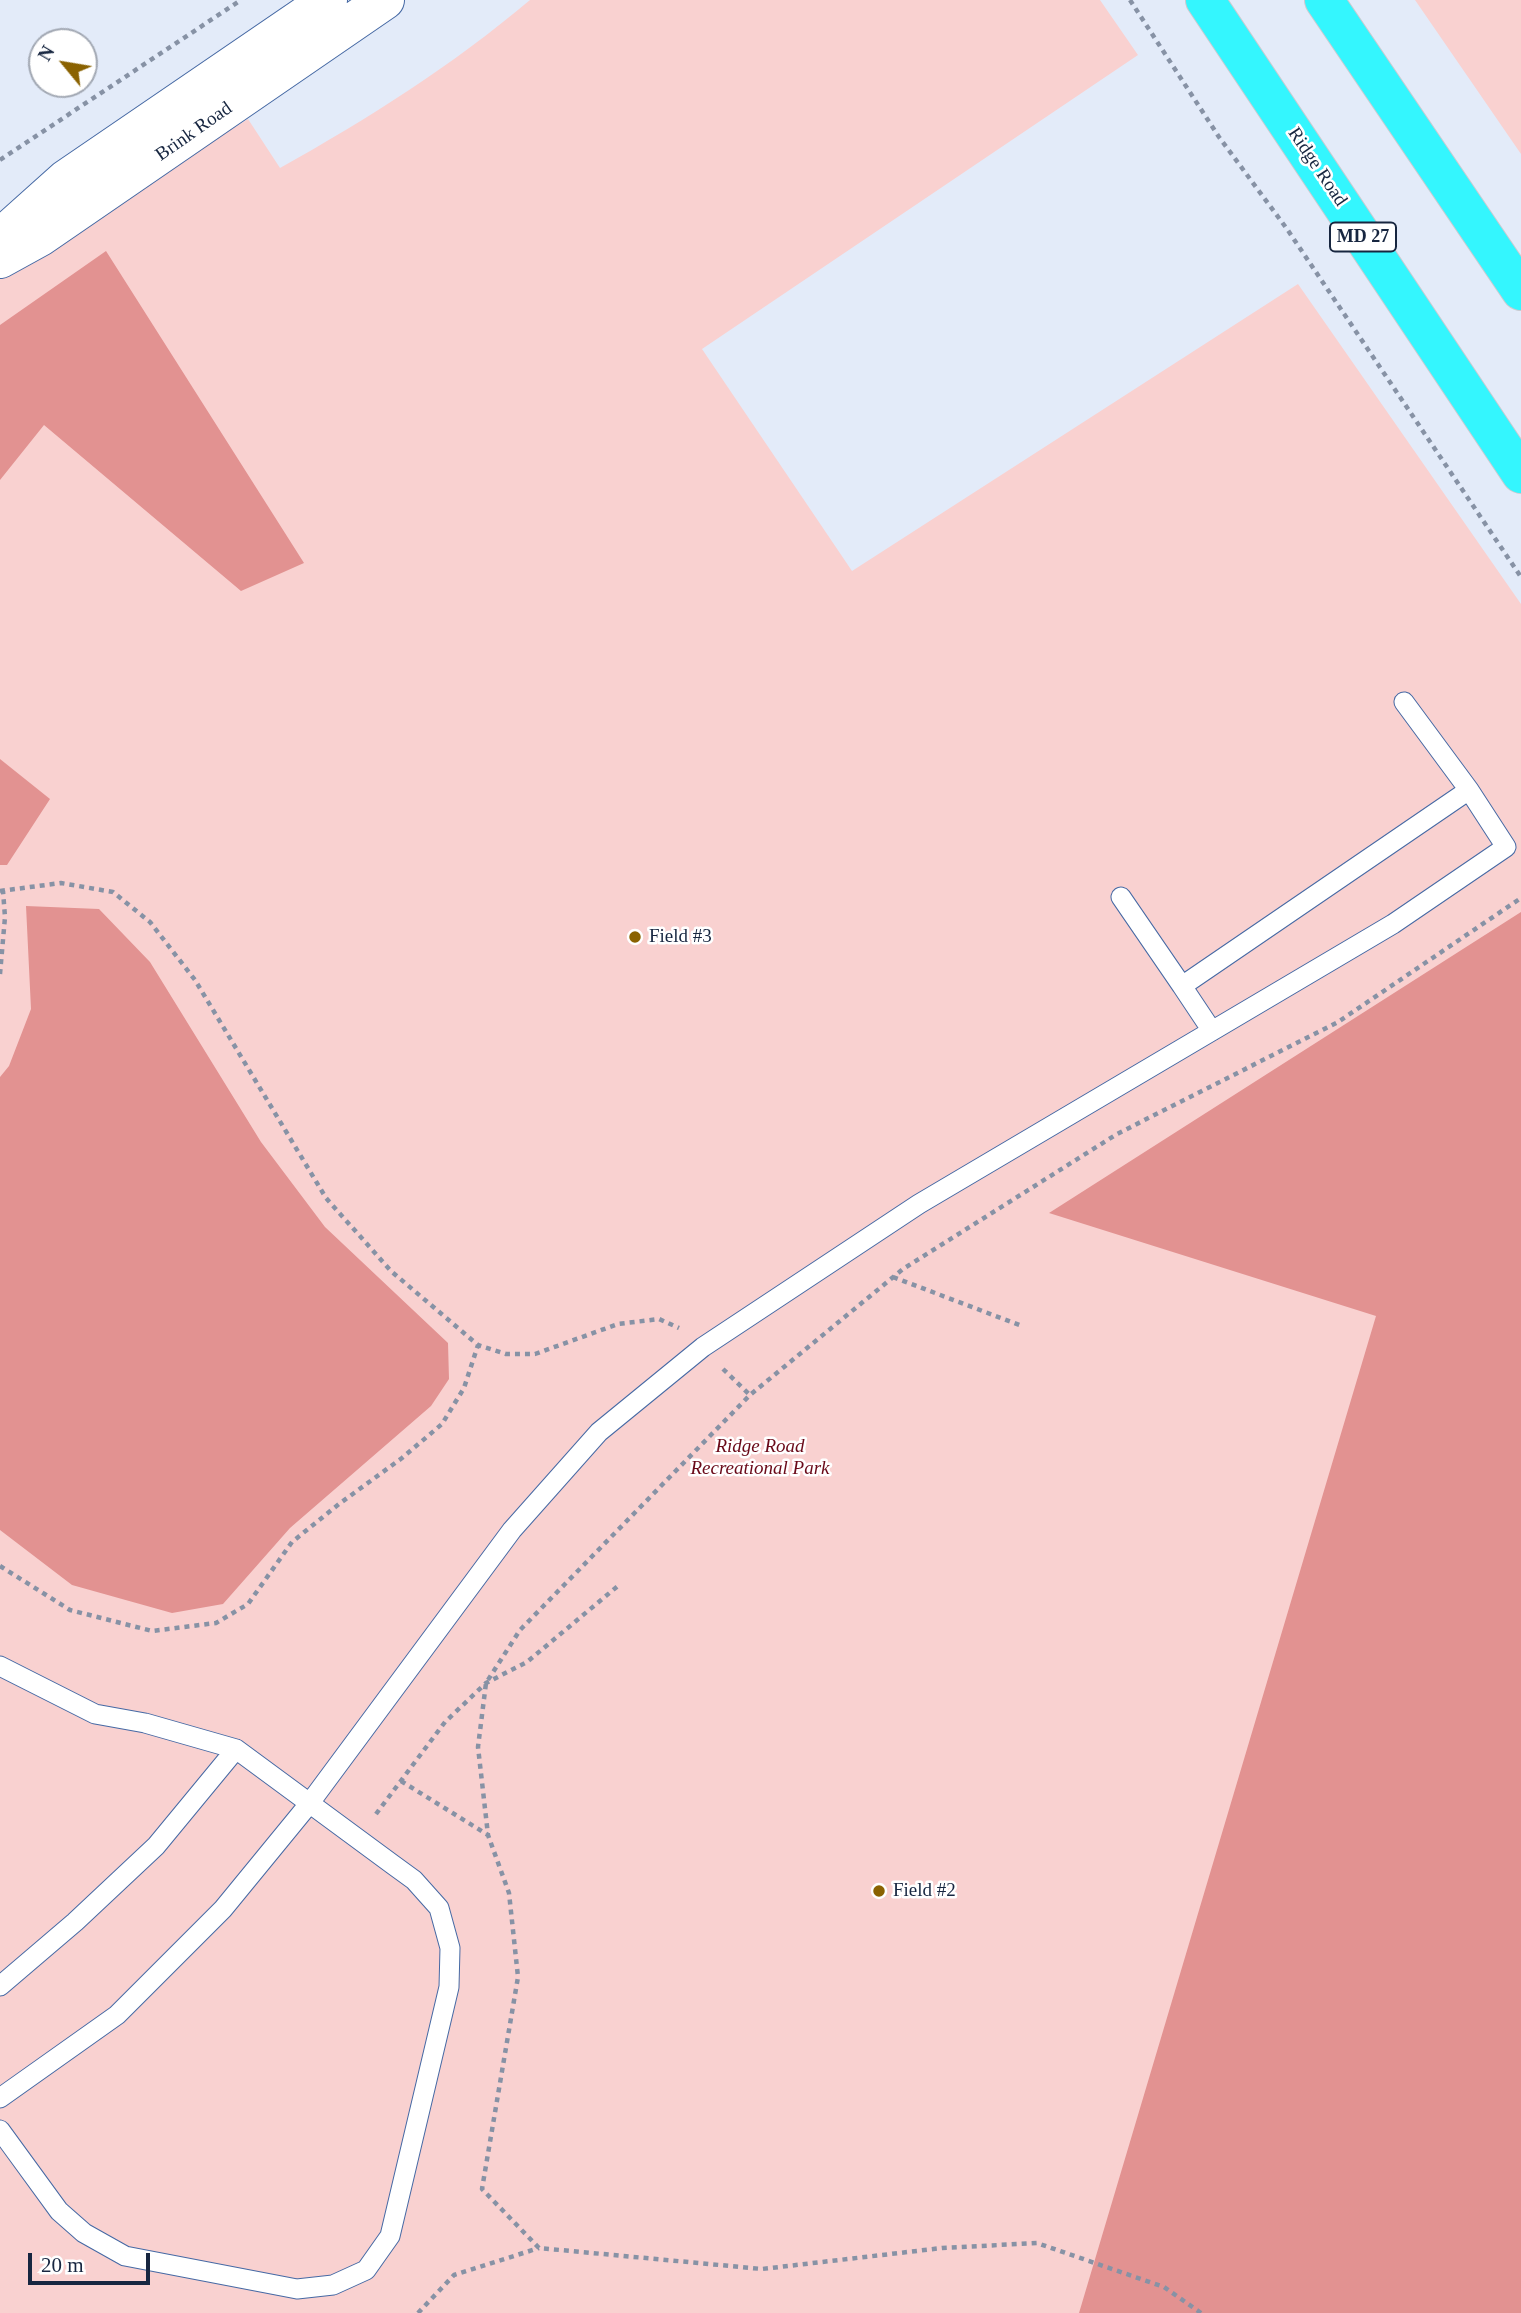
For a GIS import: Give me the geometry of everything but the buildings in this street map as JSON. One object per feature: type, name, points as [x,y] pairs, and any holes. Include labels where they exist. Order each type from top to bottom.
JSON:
[{"type":"highway","name":"Ridge Road","points":[[1205,0],[1521,474]]},
{"type":"highway","points":[[1324,0],[1521,291]]},
{"type":"main road","name":"Brink Road","points":[[0,238],[66,179],[328,0]]},
{"type":"main road","name":"Brink Road","points":[[0,259],[40,237],[385,0]]},
{"type":"lane","points":[[0,2098],[117,2015],[223,1909],[309,1804],[512,1530],[598,1432],[703,1347],[919,1204],[1393,924],[1506,847],[1469,790],[1404,702]]},
{"type":"lane","points":[[1182,986],[1469,790]]},
{"type":"lane","points":[[1121,897],[1212,1031]]},
{"type":"lane","points":[[0,1666],[96,1714],[145,1723],[236,1749],[414,1880],[439,1908],[450,1948],[449,1987],[390,2236],[366,2270],[333,2285],[297,2289],[125,2256],[84,2233],[59,2211],[0,2130]]},
{"type":"lane","points":[[0,1986],[75,1922],[156,1846],[236,1749]]},
{"type":"path","points":[[0,160],[241,0]]},
{"type":"path","points":[[1130,0],[1219,137],[1287,229],[1521,577]]},
{"type":"path","points":[[0,974],[5,917],[2,891],[61,883],[113,892],[150,922],[194,980],[326,1198],[391,1271],[478,1345],[506,1354],[536,1354],[618,1324],[659,1319],[679,1328]]},
{"type":"path","points":[[373,1817],[445,1722],[486,1683],[520,1630],[750,1395],[892,1277],[1118,1134],[1338,1022],[1521,898]]},
{"type":"path","points":[[892,1277],[1022,1326]]},
{"type":"path","points":[[0,1566],[70,1610],[152,1631],[216,1623],[248,1604],[292,1542],[402,1458],[442,1423],[464,1388],[478,1345]]},
{"type":"path","points":[[722,1369],[750,1395]]},
{"type":"path","points":[[486,1683],[527,1662],[619,1585]]},
{"type":"path","points":[[486,1683],[478,1747],[488,1835],[509,1893],[518,1977],[482,2189],[539,2248]]},
{"type":"path","points":[[401,1781],[488,1835]]},
{"type":"path","points":[[418,2313],[454,2275],[539,2248],[762,2269],[942,2248],[1037,2243],[1164,2287],[1201,2313]]},
{"type":"green space","name":"Ridge Road Recreational Park","points":[[530,0],[1100,0],[1138,55],[702,349],[852,571],[1298,284],[1521,604],[1521,2313],[0,2313],[0,273],[248,119],[280,168],[409,90],[471,47]]},
{"type":"green space","points":[[1415,0],[1521,0],[1521,154]]},
{"type":"shaded area","points":[[106,251],[304,563],[241,591],[44,425],[0,480],[0,325]]},
{"type":"shaded area","points":[[0,759],[50,799],[7,865],[0,865]]},
{"type":"shaded area","points":[[26,906],[99,909],[150,962],[261,1142],[325,1227],[448,1343],[449,1379],[431,1406],[290,1528],[223,1604],[172,1613],[72,1585],[0,1530],[0,1077],[9,1066],[31,1009]]},
{"type":"shaded area","points":[[1521,912],[1521,2313],[1079,2313],[1376,1316],[1049,1213]]},
{"type":"place","name":"Field #3","points":[[635,937]]},
{"type":"place","name":"Field #2","points":[[879,1891]]}]
